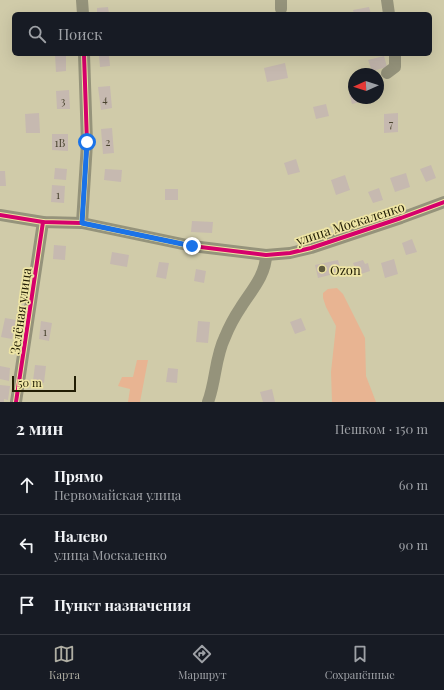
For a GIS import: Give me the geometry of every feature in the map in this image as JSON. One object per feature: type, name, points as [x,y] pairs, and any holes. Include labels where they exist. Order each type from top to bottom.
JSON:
[{"type":"street","points":[[82,0],[82,12]]},
{"type":"street","points":[[387,0],[389,12]]},
{"type":"street","points":[[82,223],[87,142],[84,56]]},
{"type":"street","points":[[387,74],[395,67],[395,56]]},
{"type":"street","name":"улица Москаленко","points":[[0,215],[43,222],[82,223],[192,246],[266,255],[290,253],[311,248],[444,202]]},
{"type":"street","name":"Зелёная улица","points":[[16,402],[43,222]]},
{"type":"street","points":[[208,402],[217,359],[224,337],[260,278],[266,261],[266,255]]},
{"type":"shaded area","points":[[337,288],[343,294],[365,338],[366,376],[376,402],[332,402],[331,372],[336,326],[326,307],[323,293],[328,289]]},
{"type":"shaded area","points":[[137,360],[148,360],[140,402],[128,402],[130,389],[118,386],[122,377],[133,377]]},
{"type":"building","points":[[108,7],[109,12],[97,12],[97,8]]},
{"type":"building","points":[[369,7],[370,12],[354,12],[353,10]]},
{"type":"building","points":[[55,56],[66,56],[66,71],[56,72]]},
{"type":"building","points":[[99,56],[109,56],[110,66],[100,67]]},
{"type":"building","points":[[384,56],[387,67],[371,68],[368,60]]},
{"type":"building","points":[[285,63],[288,78],[267,82],[264,68]]},
{"type":"building","points":[[110,86],[112,108],[101,110],[98,87]]},
{"type":"building","points":[[69,90],[70,109],[57,109],[56,91]]},
{"type":"building","points":[[326,104],[329,116],[316,119],[313,107]]},
{"type":"building","points":[[39,113],[40,133],[26,133],[25,114]]},
{"type":"building","points":[[398,113],[398,132],[384,133],[384,114]]},
{"type":"building","points":[[112,128],[114,153],[103,154],[101,129]]},
{"type":"building","points":[[52,134],[68,134],[68,151],[52,150]]},
{"type":"building","points":[[296,159],[300,172],[288,175],[284,163]]},
{"type":"building","points":[[431,165],[436,178],[426,182],[420,169]]},
{"type":"building","points":[[55,168],[67,169],[66,180],[54,179]]},
{"type":"building","points":[[105,169],[122,170],[121,182],[104,180]]},
{"type":"building","points":[[0,171],[5,171],[6,186],[0,186]]},
{"type":"building","points":[[406,173],[410,187],[395,192],[390,178]]},
{"type":"building","points":[[345,175],[350,190],[336,195],[331,180]]},
{"type":"building","points":[[52,185],[65,186],[64,203],[51,202]]},
{"type":"building","points":[[379,188],[383,200],[373,203],[368,192]]},
{"type":"building","points":[[165,189],[178,189],[178,200],[165,200]]},
{"type":"building","points":[[192,221],[213,222],[212,233],[191,232]]},
{"type":"building","points":[[412,239],[417,252],[406,255],[402,243]]},
{"type":"building","points":[[54,245],[66,246],[65,260],[53,259]]},
{"type":"building","points":[[112,252],[129,255],[127,267],[110,264]]},
{"type":"building","points":[[394,259],[398,274],[385,278],[381,263]]},
{"type":"building","points":[[338,260],[341,272],[318,278],[315,265]]},
{"type":"building","points":[[363,260],[365,264],[368,263],[370,271],[358,275],[353,263]]},
{"type":"building","points":[[159,262],[169,263],[166,279],[156,277]]},
{"type":"building","points":[[196,269],[206,271],[204,283],[194,281]]},
{"type":"building","points":[[5,318],[16,320],[12,339],[1,337]]},
{"type":"building","points":[[301,318],[306,330],[295,334],[290,322]]},
{"type":"building","points":[[41,321],[52,323],[49,341],[39,339]]},
{"type":"building","points":[[198,321],[210,322],[208,343],[196,342]]},
{"type":"building","points":[[35,365],[46,366],[44,383],[33,381]]},
{"type":"building","points":[[0,366],[10,368],[9,381],[0,379]]},
{"type":"building","points":[[168,368],[178,369],[177,383],[166,382]]},
{"type":"building","points":[[0,385],[10,386],[8,400],[4,399],[4,402],[0,402]]},
{"type":"building","points":[[272,389],[275,402],[263,402],[260,392]]},
{"type":"cycle path","points":[[82,223],[87,143],[84,56]]},
{"type":"cycle path","points":[[0,215],[43,222],[82,223],[192,246],[266,255],[290,253],[311,248],[444,202]]},
{"type":"cycle path","points":[[16,402],[43,222]]},
{"type":"place","name":"Ozon","points":[[322,269]]},
{"type":"route","points":[[87,142],[82,223],[192,246]]}]
